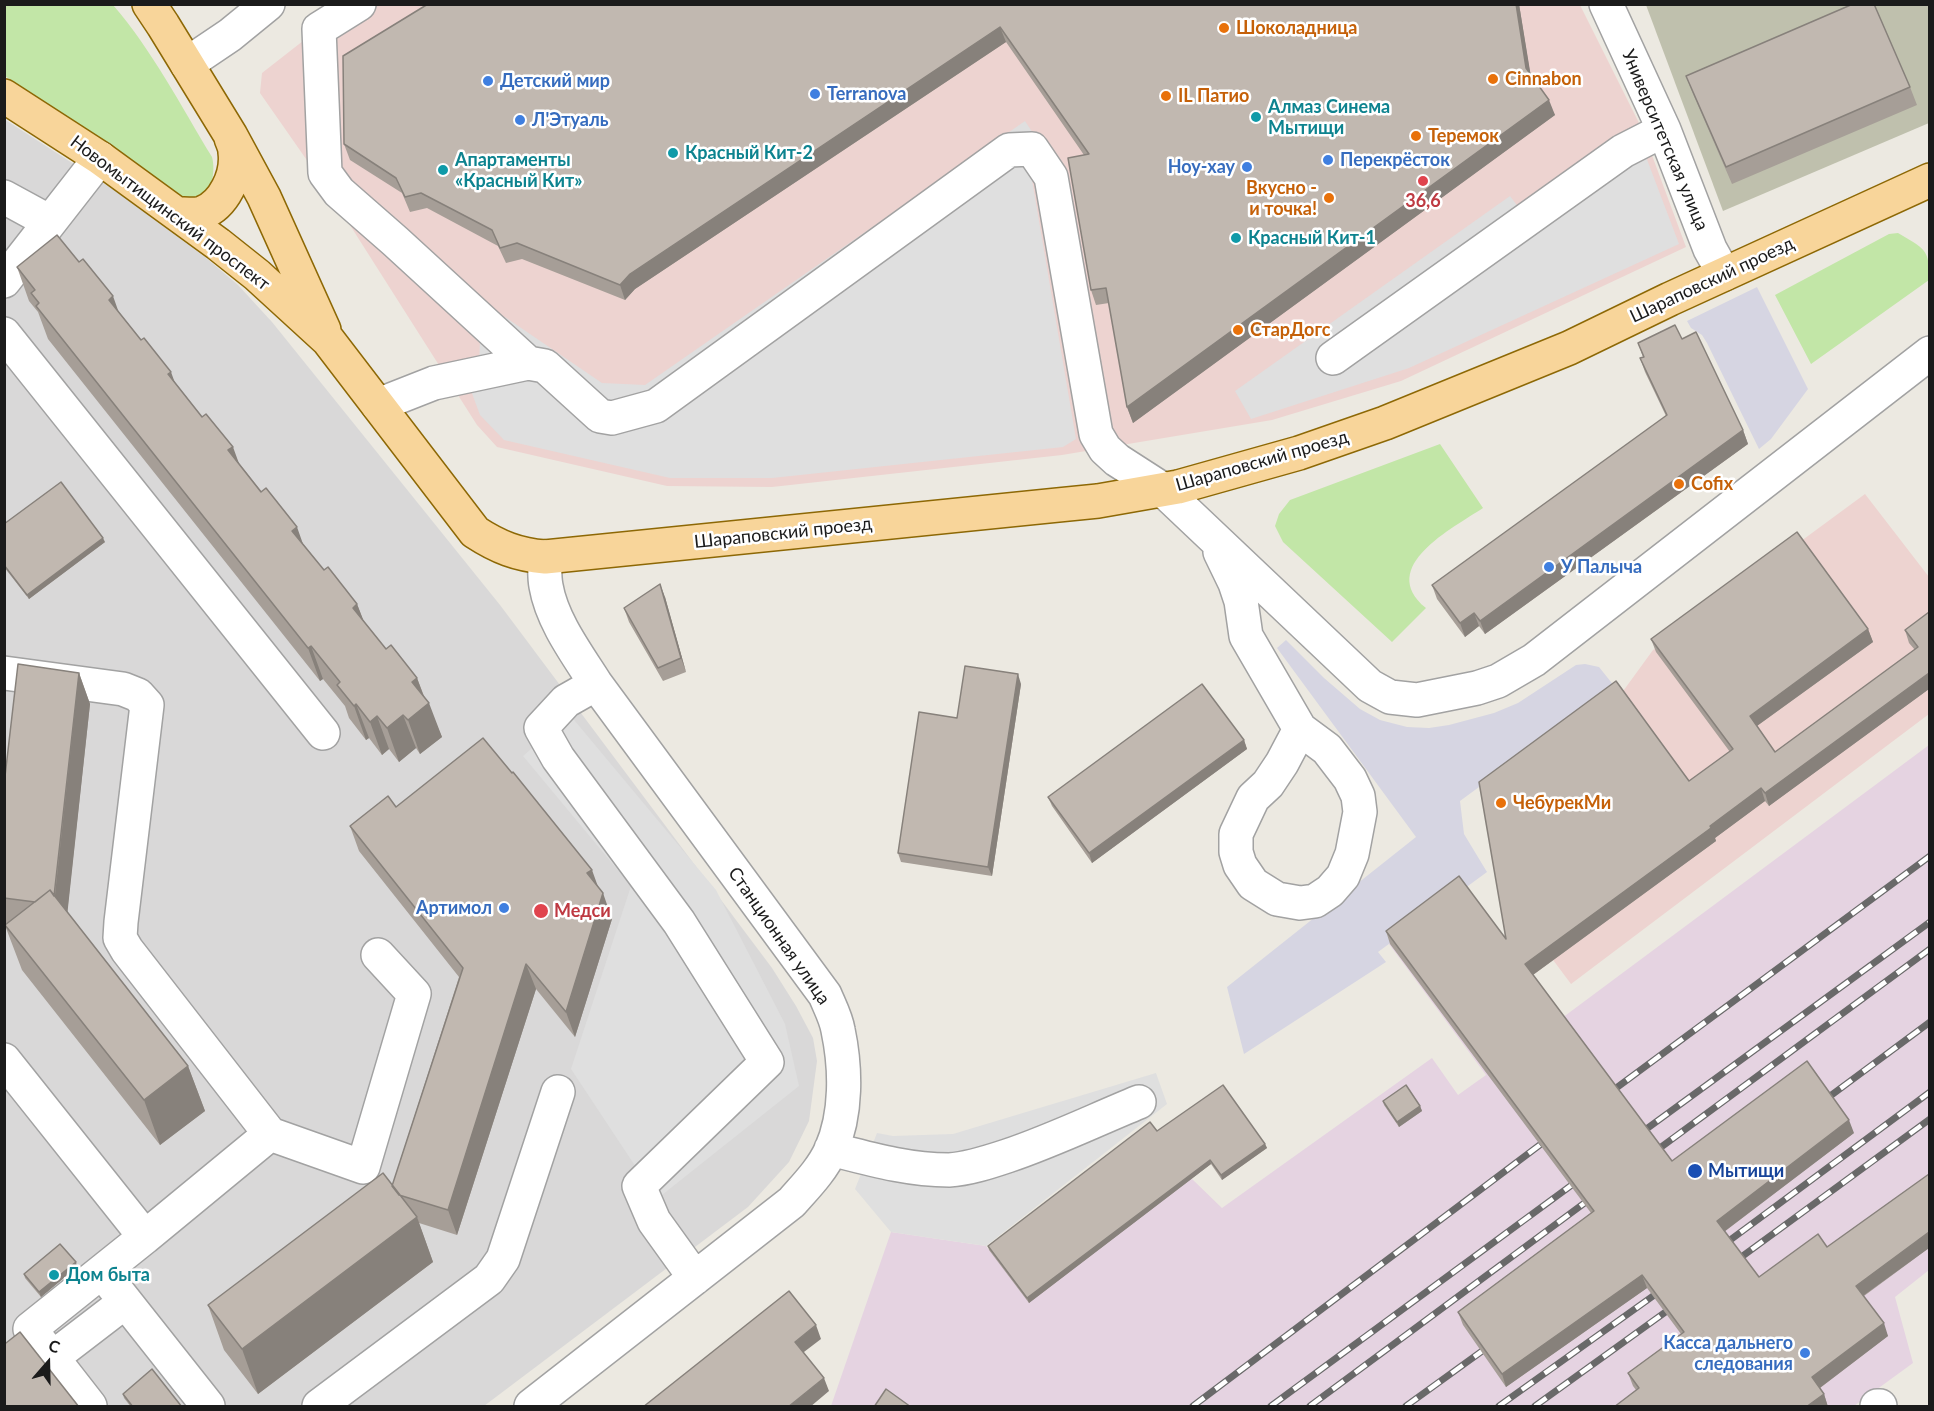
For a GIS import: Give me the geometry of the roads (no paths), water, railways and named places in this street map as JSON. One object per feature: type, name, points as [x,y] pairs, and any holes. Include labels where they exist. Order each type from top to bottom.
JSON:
[{"type":"main road","name":"Новомытищинский проспект","points":[[149,4],[231,136],[274,217],[328,340]]},
{"type":"main road","name":"Новомытищинский проспект","points":[[4,96],[100,158],[257,275],[328,340],[475,532],[493,544],[512,552],[545,557]]},
{"type":"main road","points":[[178,214],[201,213],[215,205],[227,190],[234,173],[235,153],[231,136]]},
{"type":"main road","name":"Шараповский проезд","points":[[545,557],[1068,504],[1162,489],[1299,453],[1384,423],[1569,348],[1929,180]]},
{"type":"street","points":[[187,64],[230,35],[268,4]]},
{"type":"street","points":[[359,4],[319,30],[325,173],[339,192],[528,363]]},
{"type":"street","name":"Университетская улица","points":[[1606,4],[1664,130],[1710,249],[1725,274]]},
{"type":"street","points":[[1333,358],[1623,151],[1664,130]]},
{"type":"street","points":[[378,405],[434,383],[528,363],[545,366],[600,416],[612,418],[656,406],[1009,150],[1032,149],[1051,177],[1096,434],[1105,449],[1117,460],[1162,489],[1356,674],[1379,692],[1390,697],[1417,700],[1477,688],[1498,681],[1519,670],[1929,353]]},
{"type":"street","points":[[4,281],[100,158]]},
{"type":"street","points":[[4,197],[50,222]]},
{"type":"street","points":[[4,334],[323,733]]},
{"type":"street","points":[[1202,526],[1225,561],[1235,583],[1241,601],[1246,636],[1299,729],[1328,749],[1350,779],[1358,796],[1360,812],[1352,854],[1343,876],[1330,891],[1315,901],[1300,903],[1277,898],[1254,884],[1240,865],[1236,852],[1236,834],[1253,798],[1268,784],[1299,729]]},
{"type":"street","name":"Станционная улица","points":[[531,1407],[792,1202],[810,1182],[831,1149],[838,1126],[842,1098],[843,1065],[838,1029],[825,995],[596,684],[557,618],[545,584],[545,557]]},
{"type":"street","points":[[4,674],[123,689],[138,695],[147,705],[120,938],[270,1134],[363,1167],[414,994],[378,955]]},
{"type":"street","points":[[596,684],[566,701],[541,728],[558,758],[679,922],[767,1062],[639,1186],[654,1221],[695,1278]]},
{"type":"street","points":[[4,1060],[145,1237]]},
{"type":"street","points":[[319,1407],[489,1280],[503,1259],[558,1092]]},
{"type":"street","points":[[831,1149],[879,1162],[915,1168],[951,1170],[986,1164],[1028,1149],[1139,1102]]},
{"type":"street","points":[[4,1350],[270,1134]]},
{"type":"street","points":[[102,1272],[208,1407]]},
{"type":"street","points":[[52,1358],[125,1302]]},
{"type":"street","points":[[30,1329],[90,1407]]},
{"type":"railway","points":[[1604,1097],[1930,856]]},
{"type":"railway","points":[[1634,1138],[1930,922]]},
{"type":"railway","points":[[1649,1156],[1930,949]]},
{"type":"railway","points":[[1818,1105],[1930,1022]]},
{"type":"railway","points":[[1718,1249],[1930,1092]]},
{"type":"railway","points":[[1729,1266],[1930,1119]]},
{"type":"railway","points":[[1193,1406],[1553,1135]]},
{"type":"railway","points":[[1271,1406],[1584,1176]]},
{"type":"railway","points":[[1310,1406],[1598,1193]]},
{"type":"railway","points":[[1499,1406],[1667,1286]]},
{"type":"railway","points":[[1535,1406],[1678,1303]]},
{"type":"railway","points":[[1406,1406],[1496,1341]]},
{"type":"place","name":"Шоколадница","points":[[1224,28]]},
{"type":"place","name":"Cinnabon","points":[[1493,79]]},
{"type":"place","name":"Детский мир","points":[[488,81]]},
{"type":"place","name":"Terranova","points":[[815,94]]},
{"type":"place","name":"IL Патио","points":[[1166,96]]},
{"type":"place","name":"Алмаз Синема Мытищи","points":[[1256,117]]},
{"type":"place","name":"Л'Этуаль","points":[[520,120]]},
{"type":"place","name":"Теремок","points":[[1416,136]]},
{"type":"place","name":"Красный Кит-2","points":[[673,153]]},
{"type":"place","name":"Перекрёсток","points":[[1328,160]]},
{"type":"place","name":"Ноу-хау","points":[[1247,167]]},
{"type":"place","name":"Апартаменты «Красный Кит»","points":[[443,170]]},
{"type":"place","name":"36,6","points":[[1423,181]]},
{"type":"place","name":"Вкусно - и точка!","points":[[1329,198]]},
{"type":"place","name":"Красный Кит-1","points":[[1236,238]]},
{"type":"place","name":"СтарДогс","points":[[1238,330]]},
{"type":"place","name":"Cofix","points":[[1679,484]]},
{"type":"place","name":"У Палыча","points":[[1549,567]]},
{"type":"place","name":"ЧебурекМи","points":[[1501,803]]},
{"type":"place","name":"Артимол","points":[[504,908]]},
{"type":"place","name":"Медси","points":[[541,911]]},
{"type":"place","name":"Мытищи","points":[[1695,1171]]},
{"type":"place","name":"Дом быта","points":[[54,1275]]},
{"type":"place","name":"Касса дальнего следования","points":[[1805,1353]]}]
